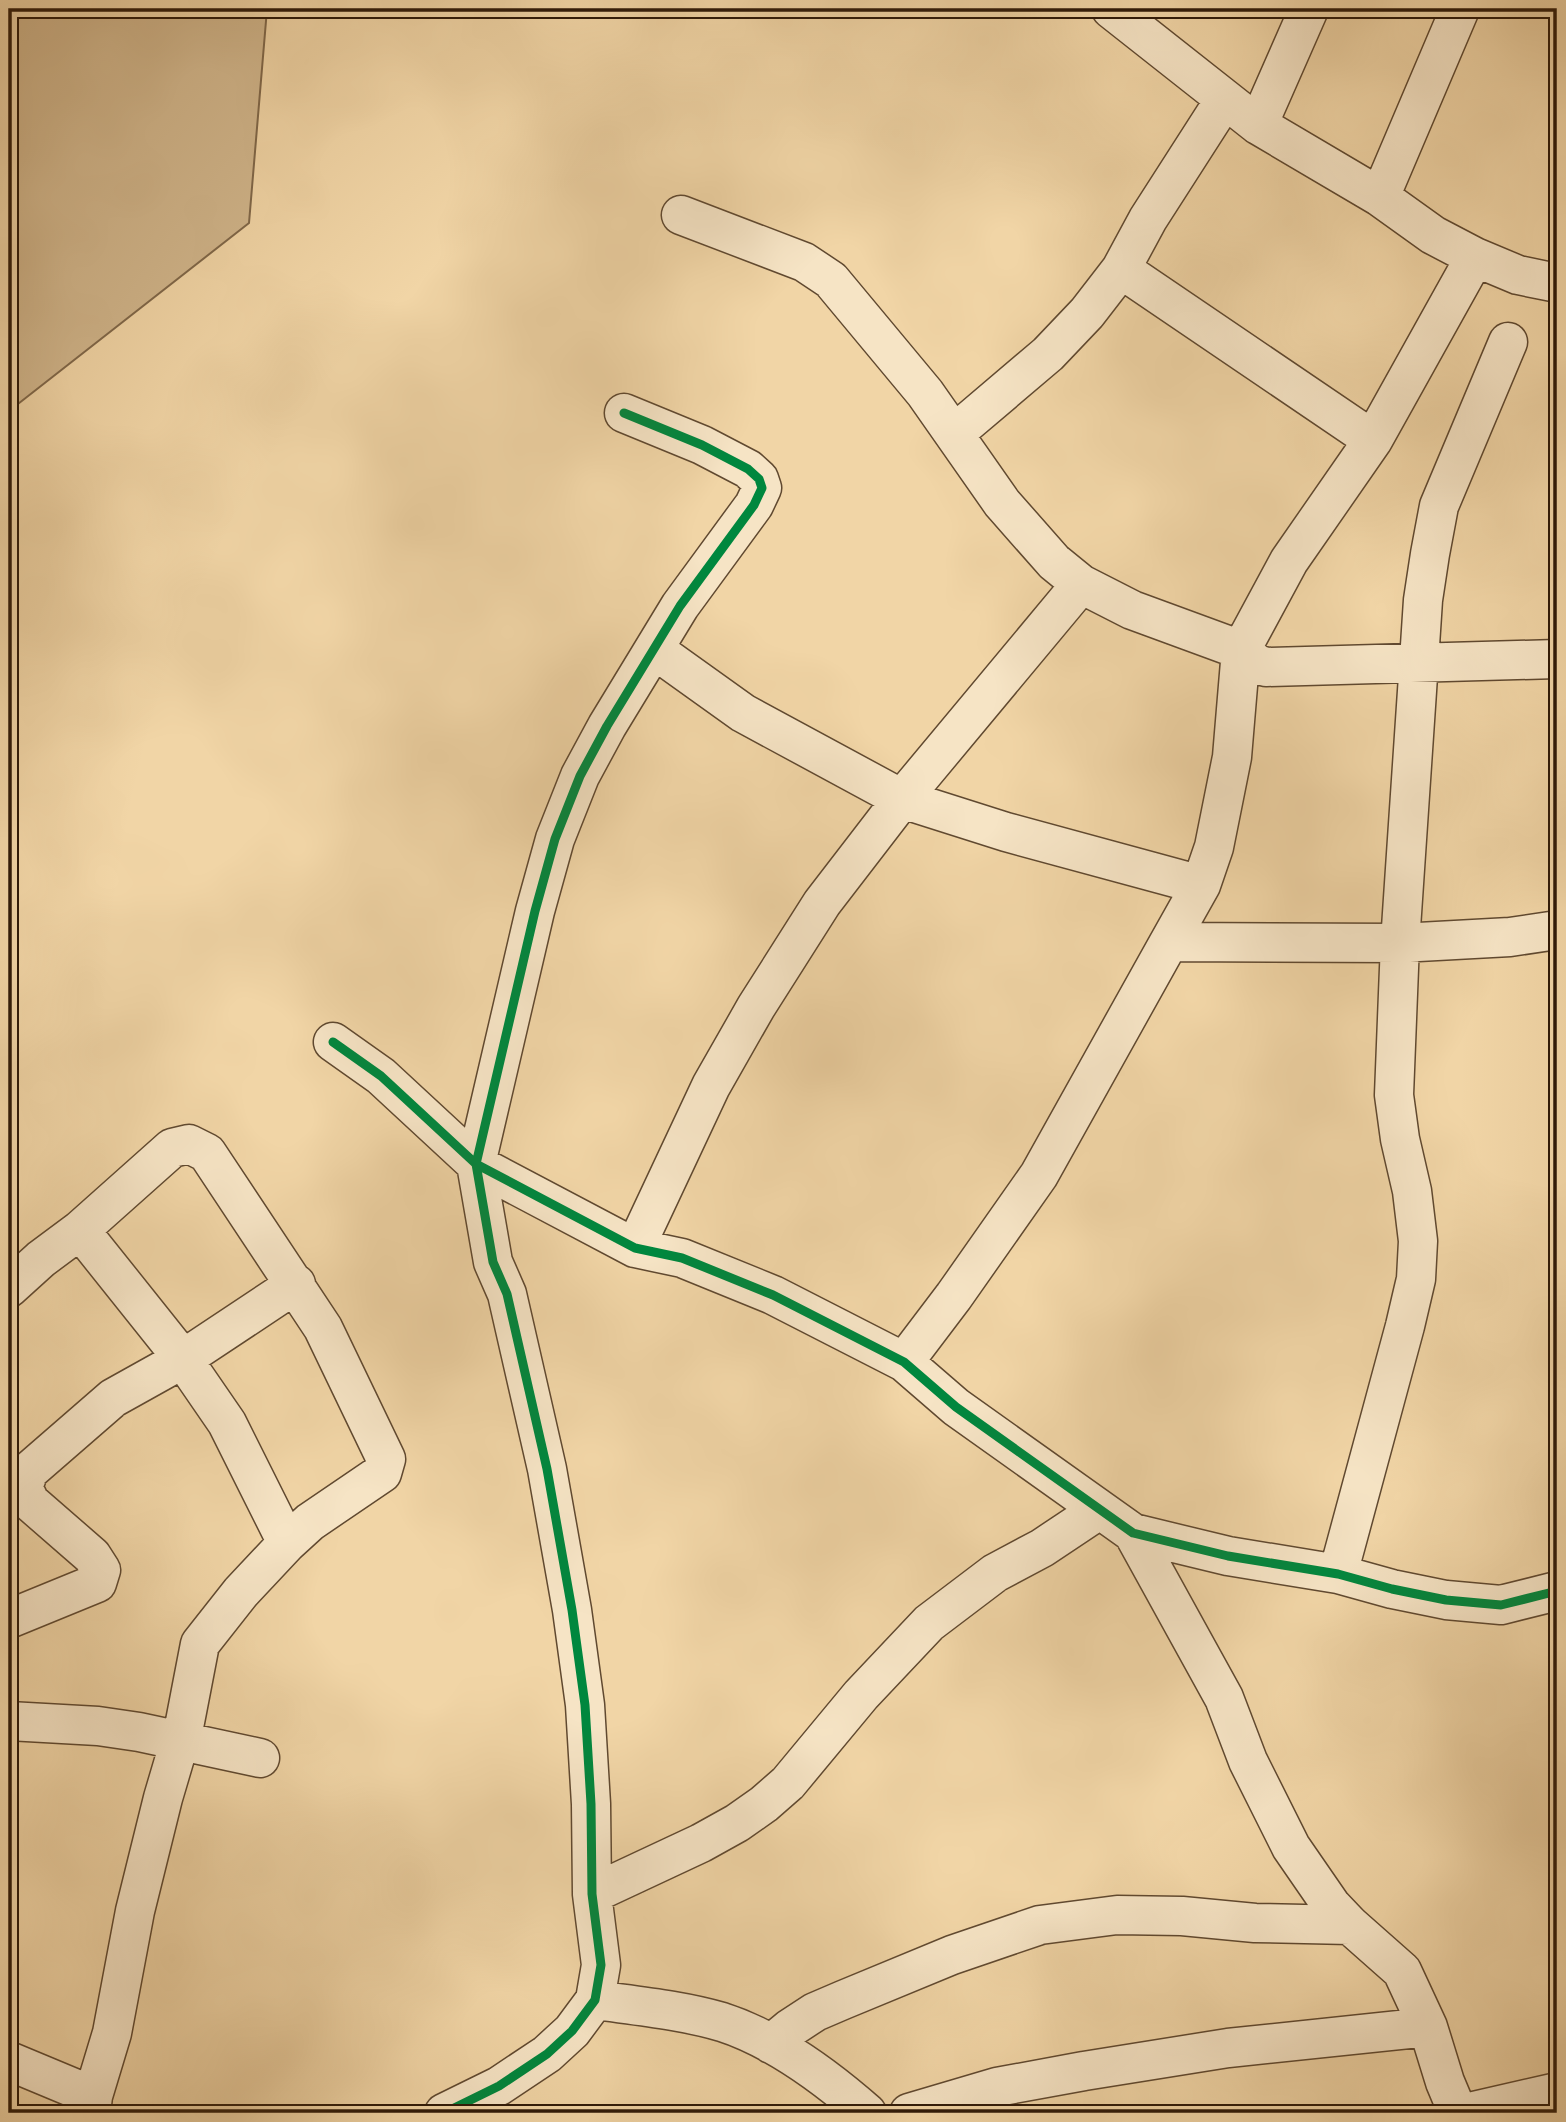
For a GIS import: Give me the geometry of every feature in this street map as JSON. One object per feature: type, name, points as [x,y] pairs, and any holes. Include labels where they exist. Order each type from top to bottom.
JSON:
[{"type":"street","points":[[1258,125],[1309,9]]},
{"type":"street","points":[[1380,197],[1460,9]]},
{"type":"street","points":[[1120,12],[1258,125],[1380,197],[1433,235],[1518,275],[1557,283]]},
{"type":"street","points":[[955,433],[1048,354],[1087,313],[1121,269],[1148,219],[1225,99]]},
{"type":"street","points":[[681,215],[804,262],[831,280],[925,393],[1002,503],[1054,562],[1081,584],[1142,614],[1241,650],[1256,664],[1266,667],[1557,659]]},
{"type":"street","points":[[904,1362],[1039,1175],[1201,885],[1214,847],[1232,757],[1241,650],[1289,561],[1373,440],[1475,257]]},
{"type":"street","points":[[1121,269],[1373,440]]},
{"type":"street","points":[[1338,1574],[1416,1279],[1418,1241],[1394,1095],[1401,943],[1426,577],[1439,506],[1508,342]]},
{"type":"street","points":[[444,2113],[499,2086],[547,2054],[572,2031],[596,2000],[601,1965],[592,1894],[592,1804],[585,1705],[572,1610],[547,1469],[507,1294],[493,1262],[476,1164],[535,911],[555,839],[580,776],[680,606],[754,506],[762,488],[759,479],[748,469],[702,445],[624,413]]},
{"type":"street","points":[[635,1248],[711,1086],[756,1007],[822,903],[902,799],[1081,584]]},
{"type":"street","points":[[655,650],[743,713],[902,799],[1006,832],[1201,885]]},
{"type":"street","points":[[1169,942],[1401,943],[1510,937],[1557,930]]},
{"type":"street","points":[[333,1042],[381,1076],[476,1164],[635,1248],[682,1258],[773,1295],[904,1362],[956,1407],[1133,1533],[1228,1556],[1338,1574],[1446,1600],[1501,1605],[1557,1591]]},
{"type":"street","points":[[9,1287],[80,1230],[172,1148],[189,1144],[207,1153],[296,1284],[323,1328],[386,1459],[382,1474],[310,1522],[287,1543],[241,1592],[200,1643],[180,1742],[135,1911],[112,2033],[92,2105],[9,2061]]},
{"type":"street","points":[[80,1230],[183,1359],[227,1423],[287,1543]]},
{"type":"street","points":[[9,1619],[97,1583],[101,1570],[92,1556],[30,1502],[23,1487],[29,1471],[113,1398],[183,1359],[296,1284]]},
{"type":"street","points":[[592,1894],[701,1843],[764,1804],[788,1783],[861,1695],[929,1623],[995,1573],[1042,1548],[1098,1510]]},
{"type":"street","points":[[1133,1533],[1224,1698],[1248,1761],[1291,1847],[1331,1905],[1402,1971],[1427,2027],[1458,2113]]},
{"type":"street","points":[[9,1721],[98,1726],[139,1732],[260,1758]]},
{"type":"street","points":[[771,2044],[815,2012],[952,1955],[1040,1925],[1117,1915],[1350,1925]]},
{"type":"street","points":[[596,2000],[689,2014],[746,2031],[827,2079],[867,2113]]},
{"type":"street","points":[[909,2113],[997,2087],[1084,2071],[1228,2048],[1427,2027]]},
{"type":"street","points":[[1465,2113],[1557,2092]]},
{"type":"shaded area","points":[[9,9],[267,9],[249,223],[9,411]]},
{"type":"cycle path","points":[[444,2113],[499,2086],[547,2054],[572,2031],[595,2000],[601,1965],[592,1894],[591,1804],[585,1705],[572,1610],[547,1469],[507,1294],[493,1262],[476,1164],[535,911],[555,839],[580,776],[680,606],[754,505],[762,488],[759,479],[748,469],[702,445],[624,413]]},
{"type":"cycle path","points":[[333,1042],[381,1076],[476,1164],[635,1248],[682,1258],[773,1295],[904,1362],[956,1407],[1133,1533],[1228,1556],[1338,1574],[1446,1600],[1501,1605],[1557,1591]]}]
